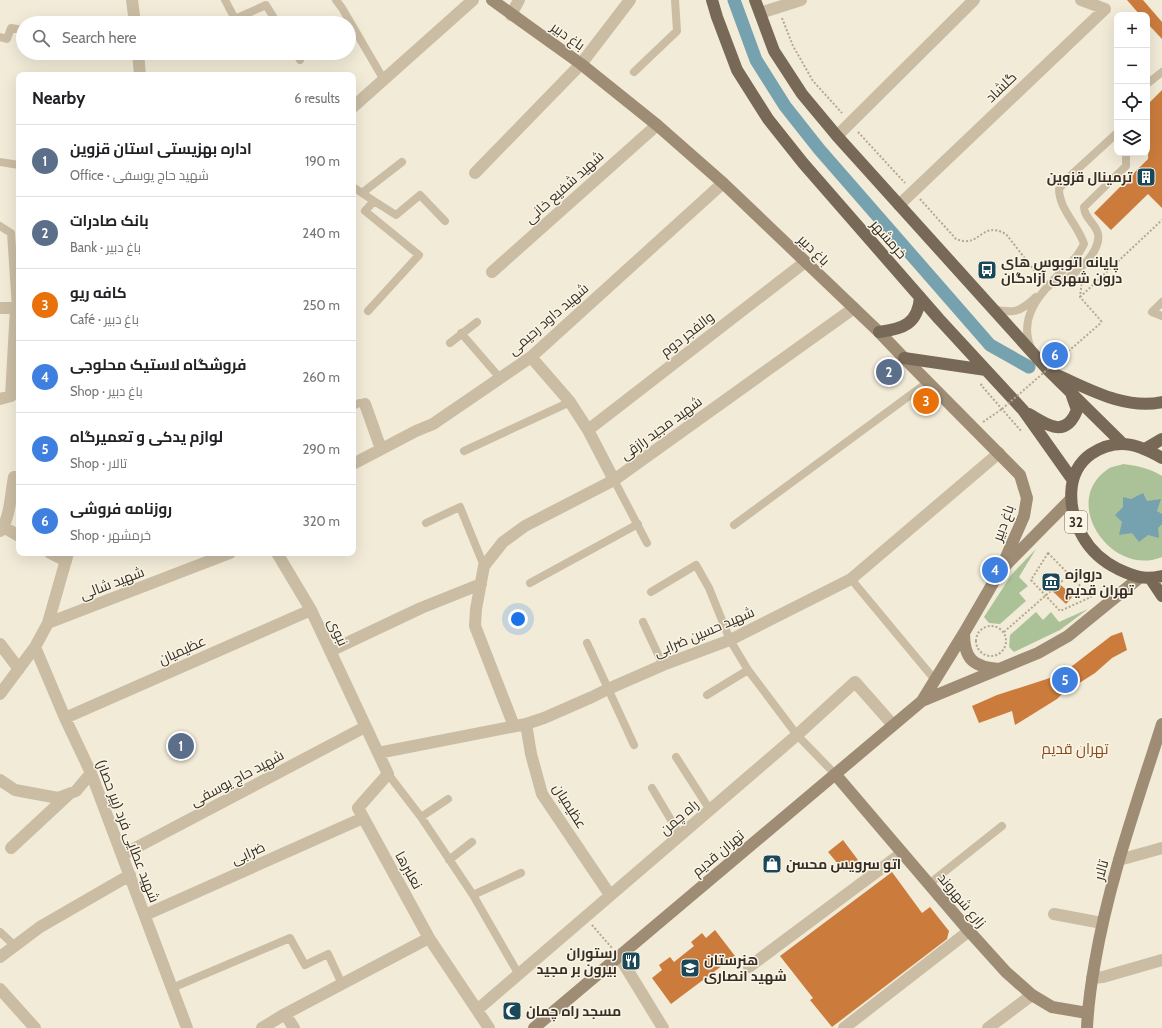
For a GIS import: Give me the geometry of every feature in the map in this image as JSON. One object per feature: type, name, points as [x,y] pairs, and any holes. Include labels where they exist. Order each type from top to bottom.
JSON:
[{"type":"main road","name":"باغ دبیر","points":[[492,0],[582,64],[657,124],[723,183],[879,332],[1020,475],[1027,498],[1024,516],[1000,571]]},
{"type":"main road","name":"خرمشهر","points":[[712,0],[737,70],[768,119],[803,163],[920,297],[1023,410],[1072,479]]},
{"type":"main road","points":[[755,0],[774,50],[802,94],[837,136],[1035,356],[1123,444]]},
{"type":"main road","points":[[879,332],[900,328],[910,322],[917,313],[920,297]]},
{"type":"main road","points":[[904,358],[986,370]]},
{"type":"main road","points":[[1049,371],[1110,398],[1132,403],[1155,404],[1162,402]]},
{"type":"main road","points":[[1023,410],[1045,424],[1055,428],[1066,426],[1074,419],[1077,410],[1070,392]]},
{"type":"main road","points":[[1144,448],[1162,439]]},
{"type":"main road","name":"32","points":[[1144,578],[1110,565],[1095,553],[1083,537],[1075,519],[1071,499],[1072,479],[1078,467],[1087,457],[1110,445],[1123,444],[1144,448],[1162,458]]},
{"type":"main road","points":[[922,701],[1000,571],[1071,499]]},
{"type":"main road","points":[[922,701],[1038,653],[1068,636],[1144,578],[1162,576]]},
{"type":"main road","points":[[1144,578],[1162,596]]},
{"type":"main road","points":[[964,633],[964,646],[968,656],[975,663],[985,668],[999,669]]},
{"type":"main road","name":"تهران قدیم","points":[[534,1028],[922,701]]},
{"type":"main road","name":"تالار","points":[[1087,1028],[1087,1013],[1092,978],[1102,923],[1119,860],[1162,724]]},
{"type":"main road","name":"زارع شهروند","points":[[835,774],[969,931],[1006,972],[1032,995],[1052,1007],[1087,1013]]},
{"type":"street","points":[[356,104],[473,0]]},
{"type":"street","points":[[512,15],[519,0]]},
{"type":"street","points":[[475,173],[582,64],[630,0]]},
{"type":"street","points":[[760,13],[801,0]]},
{"type":"street","points":[[837,136],[974,0]]},
{"type":"street","name":"گلشاد","points":[[899,205],[1105,9],[1081,0]]},
{"type":"street","points":[[135,16],[136,2]]},
{"type":"street","points":[[139,60],[140,72]]},
{"type":"street","name":"شهید شفیع خانی","points":[[492,272],[657,124]]},
{"type":"street","name":"شهید داود رحیمی","points":[[356,462],[432,424],[531,357],[723,183]]},
{"type":"street","name":"والفجر دوم","points":[[588,430],[805,262]]},
{"type":"street","points":[[0,308],[16,308]]},
{"type":"street","name":"شهید مجید رازقی","points":[[484,566],[503,542],[525,526],[614,480],[854,308]]},
{"type":"street","points":[[0,399],[11,396],[16,333]]},
{"type":"street","points":[[531,357],[570,402],[588,430],[614,480]]},
{"type":"street","points":[[359,405],[381,449]]},
{"type":"street","name":"شهید حسین ضرابی","points":[[378,753],[520,725],[544,718],[663,665],[730,640],[852,579],[999,453]]},
{"type":"street","points":[[14,477],[1,528],[16,535]]},
{"type":"street","name":"شهید شالی","points":[[48,623],[222,556]]},
{"type":"street","name":"نبوی","points":[[279,556],[311,610],[365,727]]},
{"type":"street","points":[[0,694],[35,647],[48,623],[67,557]]},
{"type":"street","name":"عظیمیان","points":[[484,566],[476,609],[476,626],[520,725],[531,754],[542,794],[610,895]]},
{"type":"street","points":[[330,651],[422,608],[480,584]]},
{"type":"street","name":"عظیمیان","points":[[65,718],[311,610]]},
{"type":"street","points":[[0,644],[18,669]]},
{"type":"street","name":"شهید عطایی فرد (پیر حصار)","points":[[35,647],[65,718],[91,772],[187,1028]]},
{"type":"street","name":"راه چمن","points":[[477,1010],[518,973],[797,735],[855,682],[893,725]]},
{"type":"street","points":[[363,818],[358,808],[388,774],[365,727]]},
{"type":"street","name":"شهید حاج یوسفی","points":[[122,855],[365,727]]},
{"type":"street","points":[[0,780],[15,790],[58,798],[76,791],[91,772]]},
{"type":"street","points":[[12,848],[68,794]]},
{"type":"street","name":"ضرابی","points":[[145,915],[363,818]]},
{"type":"street","name":"نعلبرها","points":[[363,818],[429,938],[489,1028]]},
{"type":"street","points":[[1119,860],[1162,848]]},
{"type":"street","points":[[749,967],[902,852]]},
{"type":"street","points":[[0,957],[40,927],[130,875]]},
{"type":"street","points":[[1054,914],[1102,923]]},
{"type":"street","points":[[844,1028],[969,931]]},
{"type":"street","points":[[262,1028],[285,1014],[429,938]]},
{"type":"street","points":[[619,956],[663,1028]]},
{"type":"street","points":[[1092,978],[1162,960]]},
{"type":"street","points":[[0,989],[35,1028]]},
{"type":"street","points":[[988,1028],[1032,995]]},
{"type":"street","points":[[285,1014],[294,1028]]},
{"type":"lane","points":[[225,0],[231,16]]},
{"type":"lane","points":[[336,0],[347,16]]},
{"type":"lane","points":[[634,72],[677,31],[675,0]]},
{"type":"lane","points":[[243,16],[266,5],[273,16]]},
{"type":"lane","points":[[0,37],[7,39],[11,28],[16,29]]},
{"type":"lane","points":[[356,32],[384,80]]},
{"type":"lane","points":[[1150,82],[1162,72]]},
{"type":"lane","points":[[1035,356],[1030,345],[1027,331],[1028,316],[1041,295],[1054,279],[1077,256],[1084,244],[1082,236],[1062,202],[1059,195],[1059,189],[1069,177],[1114,136]]},
{"type":"lane","points":[[992,308],[1007,311],[1019,310],[1025,307],[1049,286],[1058,284],[1078,270],[1095,252],[1098,236],[1097,229],[1084,212],[1084,207],[1126,166],[1126,156]]},
{"type":"lane","points":[[0,162],[16,165]]},
{"type":"lane","points":[[362,193],[402,162]]},
{"type":"lane","points":[[356,189],[396,215],[420,195],[445,220]]},
{"type":"lane","points":[[368,311],[419,255],[365,211],[374,201]]},
{"type":"lane","points":[[0,226],[11,234],[16,287]]},
{"type":"lane","points":[[1162,302],[1152,312],[1162,316]]},
{"type":"lane","points":[[450,343],[477,322]]},
{"type":"lane","points":[[461,333],[500,378]]},
{"type":"lane","points":[[734,525],[928,382]]},
{"type":"lane","points":[[464,450],[570,402]]},
{"type":"lane","points":[[614,480],[647,543]]},
{"type":"lane","points":[[426,524],[460,508],[484,566]]},
{"type":"lane","points":[[530,584],[638,524]]},
{"type":"lane","points":[[651,592],[696,565],[709,588],[730,640],[748,670],[797,735],[835,774]]},
{"type":"lane","points":[[852,579],[935,680]]},
{"type":"lane","points":[[643,622],[663,665]]},
{"type":"lane","points":[[587,643],[634,745]]},
{"type":"lane","points":[[707,695],[748,670]]},
{"type":"lane","points":[[676,757],[710,810]]},
{"type":"lane","points":[[388,774],[421,816],[473,895],[518,973]]},
{"type":"lane","points":[[652,788],[680,835]]},
{"type":"lane","points":[[421,816],[448,799]]},
{"type":"lane","points":[[929,884],[1002,826]]},
{"type":"lane","points":[[449,860],[472,842]]},
{"type":"lane","points":[[473,895],[521,873]]},
{"type":"lane","points":[[0,932],[15,946]]},
{"type":"lane","points":[[172,988],[290,938],[305,965],[328,954],[342,984]]},
{"type":"path","points":[[778,8],[793,46],[813,81],[956,239],[963,242],[973,241],[983,233],[992,229],[1006,234],[1049,286]]},
{"type":"path","points":[[974,428],[1002,408],[1102,322],[1080,298],[1162,220]]},
{"type":"path","points":[[981,385],[1025,435]]},
{"type":"path","points":[[1048,553],[1069,575],[1091,597],[1060,611],[1031,580],[1048,553]]},
{"type":"path","points":[[1004,632],[1069,575]]},
{"type":"path","points":[[990,626],[1004,632],[1007,642],[1003,652],[989,656],[981,652],[976,644],[976,639],[981,630],[990,626]]},
{"type":"path","points":[[585,917],[619,956]]},
{"type":"green space","points":[[1123,464],[1153,471],[1162,476],[1162,557],[1143,561],[1126,557],[1110,547],[1098,533],[1090,517],[1089,500],[1094,483],[1111,467]]},
{"type":"green space","points":[[1036,549],[1019,577],[1028,586],[1019,593],[1026,601],[1000,624],[989,623],[984,617],[1012,574]]},
{"type":"green space","points":[[1088,609],[1060,630],[1014,652],[1009,647],[1010,635],[1036,612],[1043,620],[1051,612],[1059,622]]},
{"type":"water","points":[[1143,493],[1147,501],[1161,499],[1157,511],[1162,514],[1162,524],[1158,528],[1159,538],[1148,535],[1139,542],[1132,533],[1119,535],[1122,522],[1115,515],[1123,507],[1123,497],[1131,499]]},
{"type":"building","points":[[1127,0],[1143,0],[1162,22],[1162,39],[1150,26],[1150,12],[1137,12]]},
{"type":"building","name":"ترمینال قزوین","points":[[1162,90],[1162,208],[1148,194],[1111,230],[1094,213],[1148,159],[1148,156],[1150,156],[1150,102]]},
{"type":"building","points":[[1054,579],[1073,596],[1066,604],[1046,585]]},
{"type":"building","points":[[1122,632],[1127,650],[1112,658],[1095,673],[1062,694],[1057,699],[1015,725],[1012,711],[979,723],[972,706],[997,695],[1056,676],[1067,670],[1111,636]]},
{"type":"building","points":[[843,840],[858,860],[844,871],[828,852]]},
{"type":"building","points":[[892,872],[922,913],[930,907],[949,931],[947,939],[832,1027],[810,1000],[813,998],[780,956]]},
{"type":"building","name":"هنرستان شهید انصاری","points":[[715,930],[735,956],[671,1004],[652,978],[662,970],[659,965],[670,957],[674,962],[694,946],[691,942],[702,933],[706,938]]},
{"type":"waterway","points":[[734,0],[756,60],[785,106],[819,149],[990,345],[1029,367]]},
{"type":"place","name":"ترمینال قزوین","points":[[1146,177]]},
{"type":"place","name":"پایانه اتوبوس های درون شهری آزادگان","points":[[987,270]]},
{"type":"place","name":"روزنامه فروشی","points":[[1055,355]]},
{"type":"place","name":"بانک صادرات","points":[[889,372]]},
{"type":"place","name":"کافه ریو","points":[[926,401]]},
{"type":"place","name":"فروشگاه لاستیک محلوجی","points":[[995,570]]},
{"type":"place","name":"دروازه تهران قدیم","points":[[1051,582]]},
{"type":"place","name":"لوازم یدکی و تعمیرگاه","points":[[1065,680]]},
{"type":"place","name":"اداره بهزیستی استان قزوین","points":[[181,746]]},
{"type":"place","name":"اتو سرویس محسن","points":[[772,864]]},
{"type":"place","name":"رستوران بیرون بر مجید","points":[[631,961]]},
{"type":"place","name":"هنرستان شهید انصاری","points":[[690,968]]},
{"type":"place","name":"مسجد راه چمان","points":[[512,1011]]},
{"type":"district","name":"تهران قدیم","points":[[1075,749]]}]
